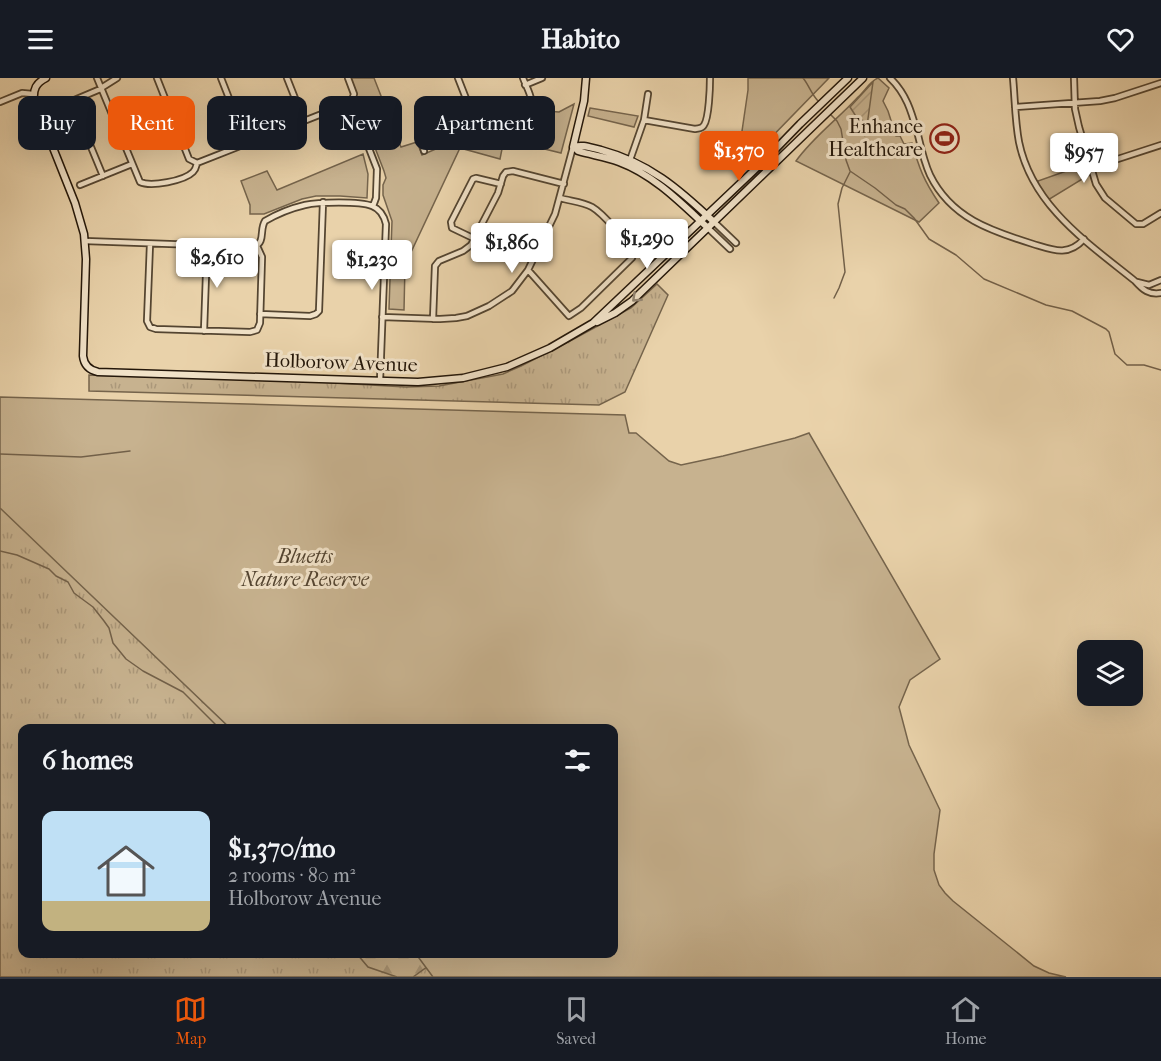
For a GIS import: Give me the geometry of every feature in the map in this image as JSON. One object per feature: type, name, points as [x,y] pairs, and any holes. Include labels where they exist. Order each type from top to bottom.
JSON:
[{"type":"main road","points":[[46,78],[37,84],[33,94],[34,103],[78,211],[85,241]]},
{"type":"main road","points":[[573,147],[584,101],[586,78]]},
{"type":"main road","name":"Holborow Avenue","points":[[593,323],[848,78]]},
{"type":"main road","name":"Holborow Avenue","points":[[85,241],[83,358],[88,367],[98,372],[380,381],[440,381],[485,373],[538,354],[593,323],[615,314],[632,302],[861,80]]},
{"type":"main road","points":[[708,228],[652,179],[617,161],[578,151],[574,147],[580,145],[617,155],[662,177],[714,222]]},
{"type":"street","points":[[97,78],[139,181],[147,184],[173,181],[190,174],[195,170],[197,163]]},
{"type":"street","points":[[83,96],[117,78]]},
{"type":"street","points":[[157,78],[192,162],[197,163],[231,150]]},
{"type":"street","points":[[221,78],[228,96]]},
{"type":"street","points":[[286,78],[294,96]]},
{"type":"street","points":[[348,78],[353,96]]},
{"type":"street","points":[[458,78],[465,96]]},
{"type":"street","points":[[523,78],[529,96]]},
{"type":"street","points":[[525,85],[542,78]]},
{"type":"street","points":[[644,120],[695,129],[702,127],[707,112],[710,78]]},
{"type":"street","points":[[890,78],[902,91],[910,108],[930,175],[942,194],[958,210],[992,231],[1052,250],[1069,250],[1084,239]]},
{"type":"street","points":[[1014,78],[1019,144],[1032,179],[1042,195],[1067,225],[1141,288],[1148,292],[1160,293]]},
{"type":"street","points":[[1074,78],[1079,127],[1090,168],[1105,198],[1139,225],[1161,213]]},
{"type":"street","points":[[1015,107],[1114,98],[1161,82]]},
{"type":"street","points":[[0,102],[23,93],[33,94]]},
{"type":"street","points":[[630,160],[644,120],[648,94]]},
{"type":"street","points":[[1090,168],[1161,145]]},
{"type":"street","points":[[382,317],[433,319],[467,316],[489,306],[512,291],[528,270],[553,220],[573,147]]},
{"type":"street","points":[[92,150],[103,176]]},
{"type":"street","points":[[370,150],[377,169],[376,198],[373,206]]},
{"type":"street","points":[[81,185],[132,164]]},
{"type":"street","points":[[433,319],[436,265],[466,249],[475,239],[498,193],[504,175],[510,171],[564,184]]},
{"type":"street","points":[[475,239],[453,229],[451,222],[473,179],[501,184]]},
{"type":"street","points":[[528,270],[569,316],[581,308],[632,258],[634,253],[630,247],[592,207],[560,198]]},
{"type":"street","points":[[85,241],[252,247],[257,246],[261,241],[262,226],[266,220],[300,206],[323,202],[373,206],[383,215],[386,224],[380,381]]},
{"type":"street","points":[[260,314],[310,316],[319,311],[323,202]]},
{"type":"street","points":[[714,222],[736,243]]},
{"type":"street","points":[[708,228],[730,249]]},
{"type":"street","points":[[150,244],[148,324],[151,327],[254,332],[260,326],[262,257],[257,246]]},
{"type":"street","points":[[204,331],[207,246]]},
{"type":"street","points":[[1135,281],[1145,285],[1158,282]]},
{"type":"street","points":[[1158,282],[1154,289],[1155,292],[1160,293]]},
{"type":"green space","points":[[348,78],[374,78],[381,96],[355,96]]},
{"type":"green space","points":[[748,78],[829,78],[759,150],[741,138]]},
{"type":"green space","points":[[878,78],[889,88],[883,101],[896,136],[900,136],[904,144],[912,143],[922,174],[939,203],[919,222],[796,161],[818,136]]},
{"type":"green space","points":[[873,82],[865,135],[864,121],[857,118],[850,107]]},
{"type":"green space","points":[[574,104],[561,153],[549,150],[555,150],[555,112]]},
{"type":"green space","points":[[590,108],[638,116],[634,127],[588,116]]},
{"type":"green space","points":[[414,143],[414,150],[420,150],[422,155],[434,150],[459,150],[405,265],[404,310],[389,309],[392,221],[383,195],[386,178],[376,150],[402,150],[402,147]]},
{"type":"green space","points":[[467,150],[502,150],[500,159]]},
{"type":"green space","points":[[363,154],[368,174],[367,198],[316,196],[264,214],[250,214],[250,205],[241,181],[267,171],[277,190]]},
{"type":"green space","points":[[1086,164],[1089,175],[1048,200],[1038,181]]},
{"type":"green space","points":[[657,284],[668,295],[625,392],[599,405],[89,391],[89,375],[406,387],[439,386],[503,374],[631,308]]},
{"type":"green space","name":"Bluetts Nature Reserve","points":[[0,397],[625,415],[629,433],[636,433],[669,461],[681,465],[809,433],[940,659],[910,680],[899,707],[909,745],[940,810],[934,854],[934,870],[939,885],[953,901],[1034,966],[1066,977],[433,977],[419,958],[618,958],[618,724],[226,724],[0,508]]},
{"type":"green space","points":[[0,506],[226,724],[18,724],[18,958],[419,958],[434,977],[0,977]]},
{"type":"green space","points":[[360,958],[439,958],[413,977],[397,977],[368,967]]},
{"type":"waterway","points":[[803,78],[819,102]]},
{"type":"waterway","points":[[830,114],[841,129],[850,171],[896,205],[905,209],[929,239],[956,255],[984,279],[1046,305],[1072,311],[1106,329],[1109,332],[1115,354],[1127,365],[1144,365],[1161,370]]},
{"type":"waterway","points":[[834,298],[845,272],[838,204],[842,188],[850,172]]},
{"type":"waterway","points":[[0,454],[81,457],[130,451]]},
{"type":"waterway","points":[[0,551],[17,555],[49,569],[56,576],[68,582],[74,593],[93,607],[104,621],[109,628],[113,643],[126,659],[143,671],[183,692],[215,724]]},
{"type":"place","name":"Enhance Healthcare","points":[[944,138]]}]
